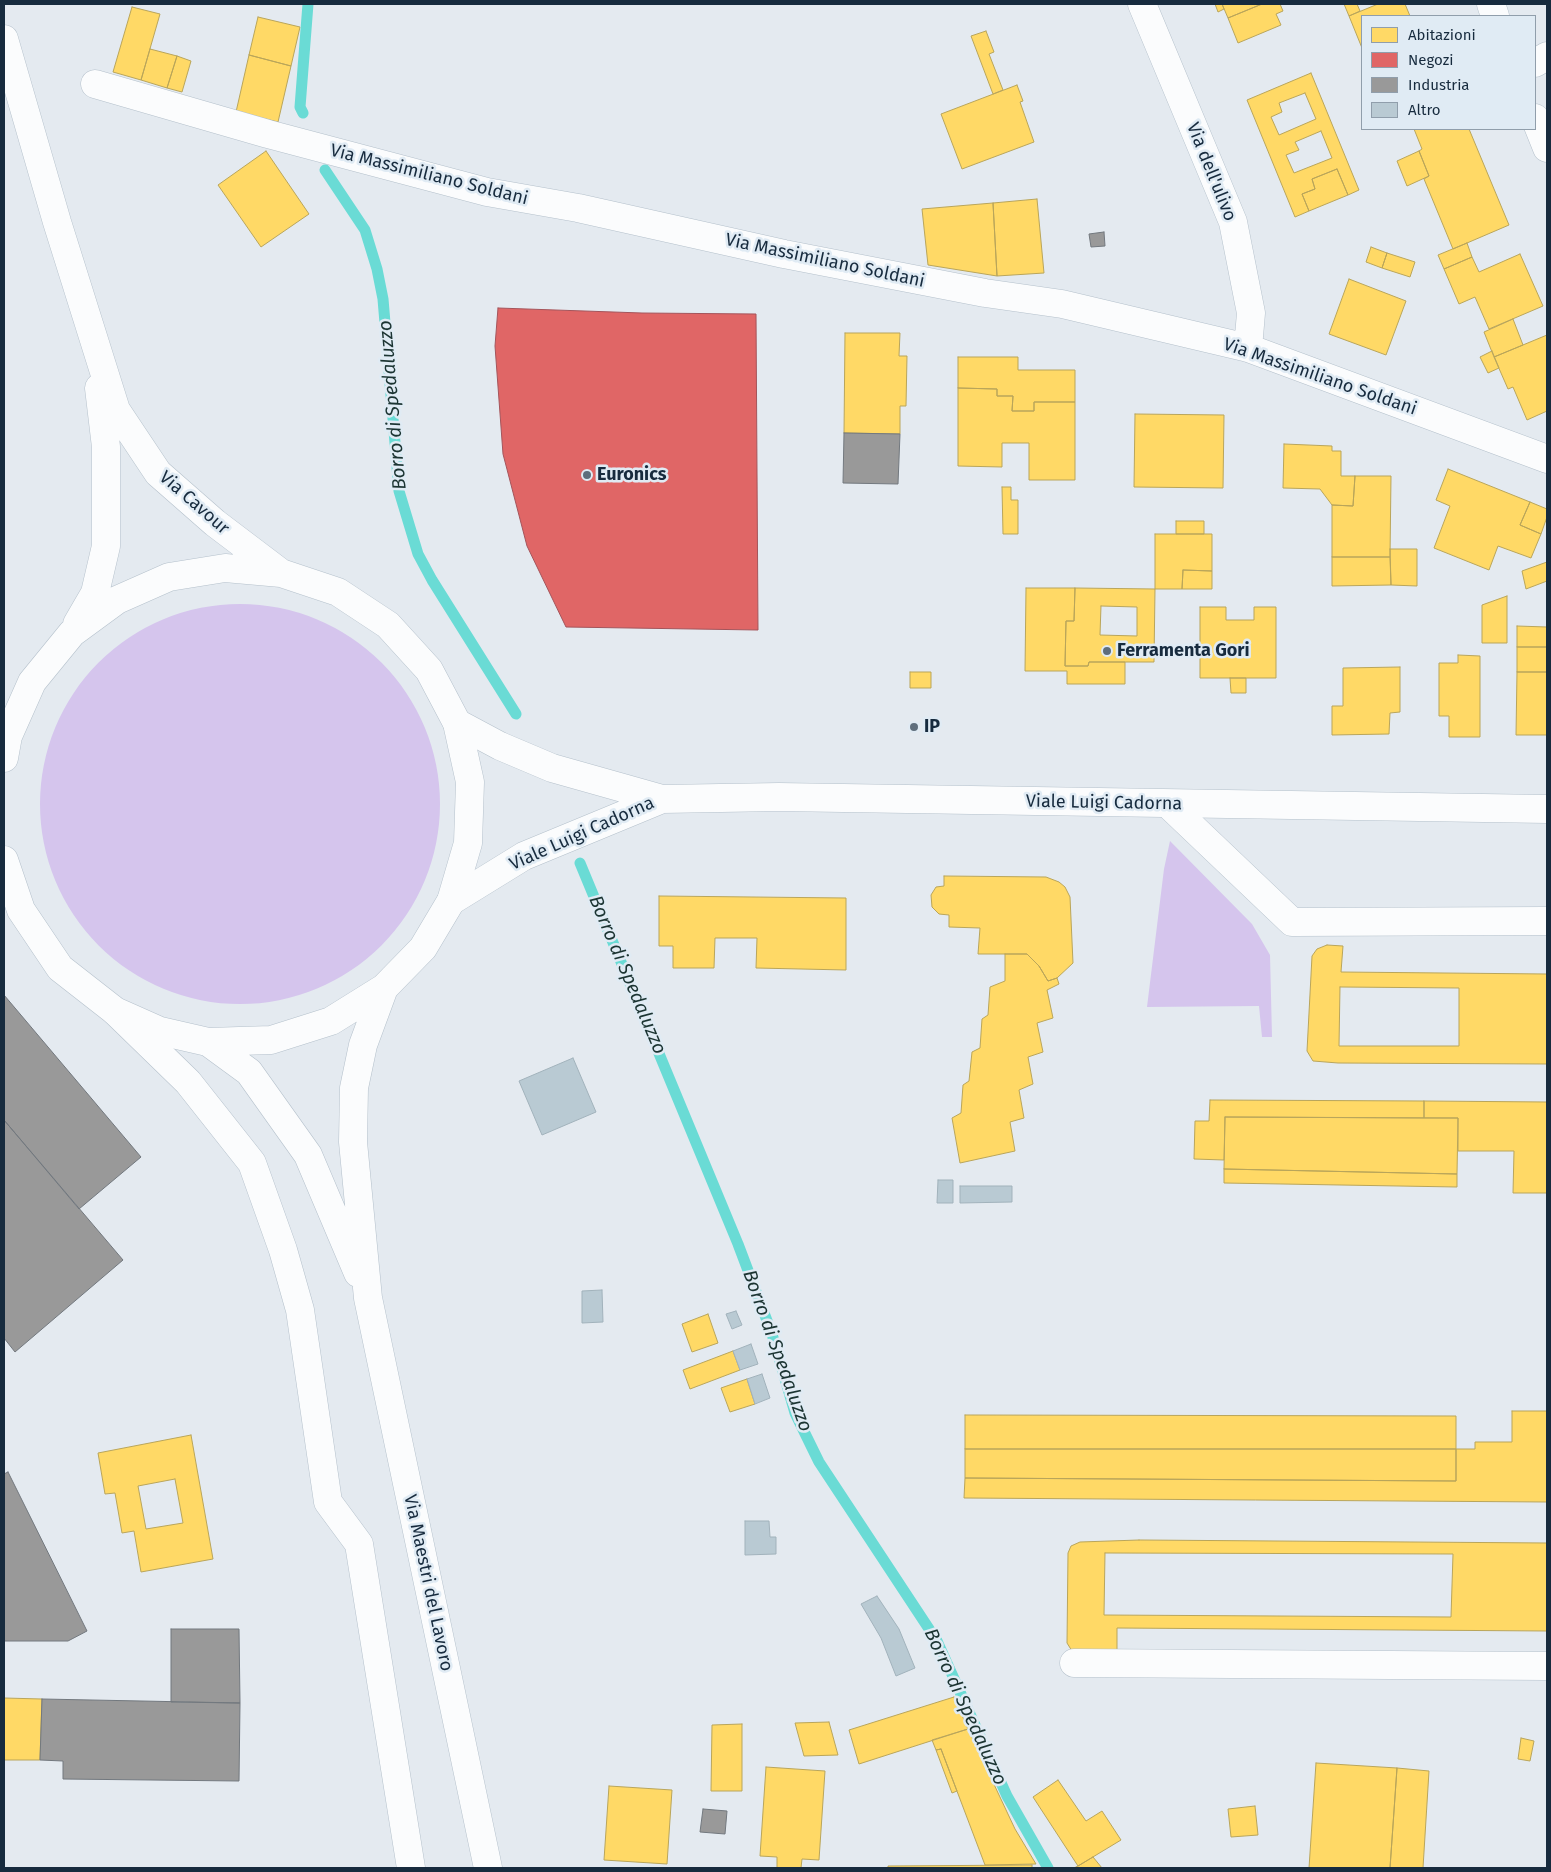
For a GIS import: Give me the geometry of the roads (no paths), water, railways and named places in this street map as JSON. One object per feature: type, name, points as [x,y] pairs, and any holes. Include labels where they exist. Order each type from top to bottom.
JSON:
[{"type":"street","name":"Via dell'ulivo","points":[[1142,4],[1233,222],[1251,313],[1248,348]]},
{"type":"street","name":"Via Cavour","points":[[4,39],[56,222],[116,410],[158,473],[215,523],[281,572]]},
{"type":"street","points":[[1536,62],[1547,56]]},
{"type":"street","name":"Via Massimiliano Soldani","points":[[95,84],[268,134],[488,192],[578,208],[813,260],[985,293],[1062,304],[1248,348],[1547,459]]},
{"type":"street","points":[[1536,120],[1547,148]]},
{"type":"street","name":"Via Cavour","points":[[72,633],[95,594],[106,546],[106,447],[92,335]]},
{"type":"street","points":[[4,758],[8,736],[32,682],[72,633],[117,600],[169,578],[225,568],[281,572],[338,592],[388,625],[429,670],[457,723],[470,782],[468,843],[451,900],[423,948],[384,988],[331,1021],[271,1040],[208,1042],[160,1031],[115,1011]]},
{"type":"street","points":[[4,696],[32,682]]},
{"type":"street","name":"Viale Luigi Cadorna","points":[[457,723],[500,746],[552,768],[662,799],[779,797],[1547,809]]},
{"type":"street","name":"Viale Luigi Cadorna","points":[[451,900],[524,856],[662,799]]},
{"type":"street","points":[[1168,804],[1292,922],[1547,922]]},
{"type":"street","points":[[4,860],[12,901],[60,968],[115,1011],[188,1082],[252,1163],[280,1242],[300,1310],[328,1502],[358,1544],[411,1868]]},
{"type":"street","name":"Via Maestri del Lavoro","points":[[384,988],[362,1045],[354,1088],[353,1142],[368,1298],[488,1868]]},
{"type":"street","name":"Via Maestri del Lavoro","points":[[208,1042],[249,1072],[308,1155],[368,1298]]},
{"type":"street","points":[[1074,1663],[1547,1666]]},
{"type":"waterway","name":"Borro di Spedaluzzo","points":[[303,113],[300,107],[308,4]]},
{"type":"waterway","name":"Borro di Spedaluzzo","points":[[325,170],[365,230],[377,269],[383,299],[399,491],[418,554],[432,580],[516,714]]},
{"type":"waterway","name":"Borro di Spedaluzzo","points":[[580,863],[738,1244],[772,1334],[795,1413],[819,1462],[937,1641],[1007,1796],[1048,1868]]},
{"type":"place","name":"Euronics","points":[[587,475]]},
{"type":"place","name":"Ferramenta Gori","points":[[1107,651]]},
{"type":"place","name":"IP","points":[[914,727]]}]
